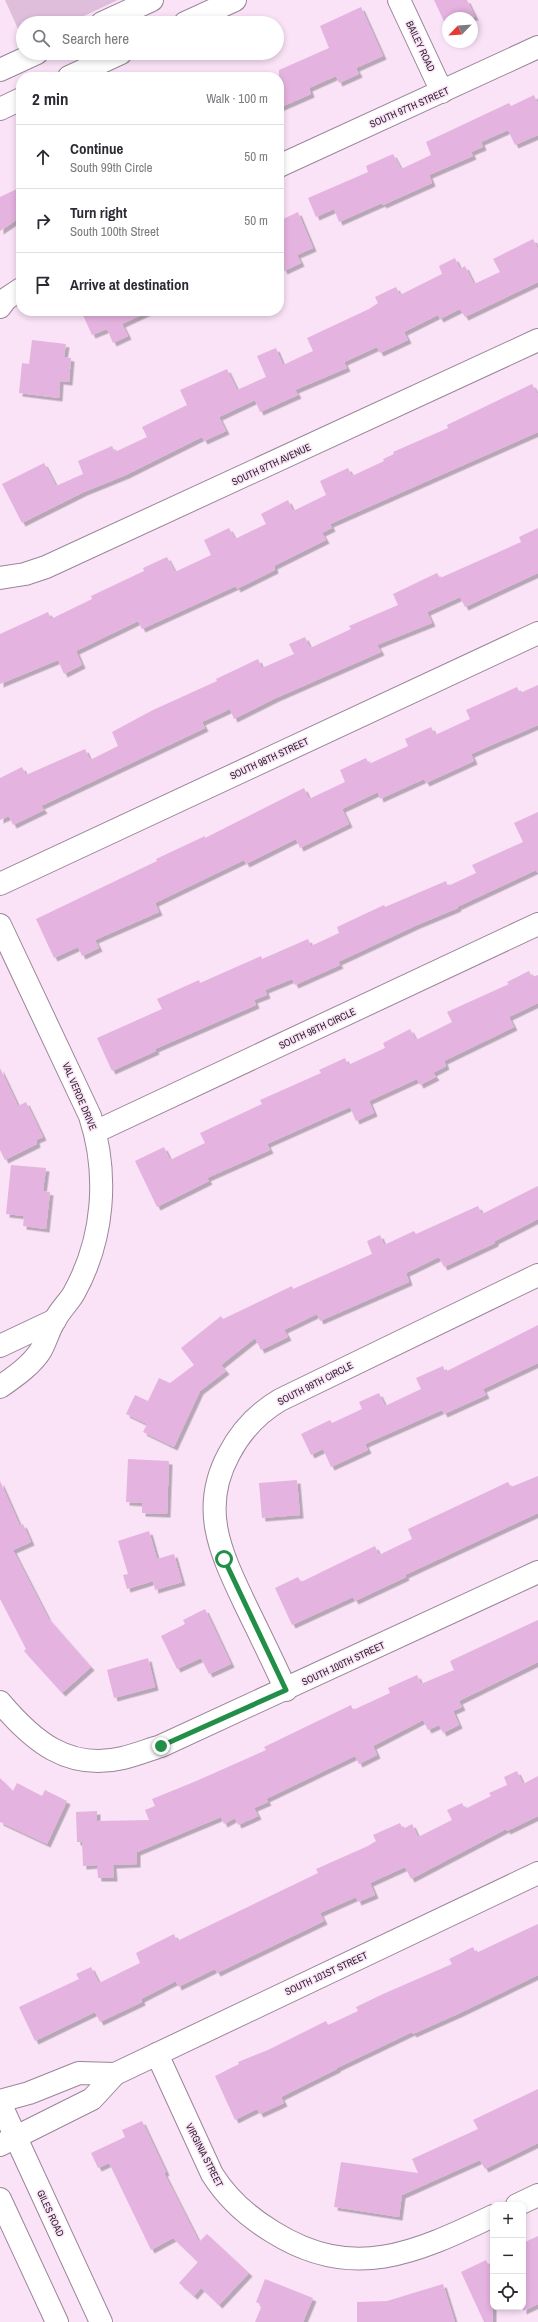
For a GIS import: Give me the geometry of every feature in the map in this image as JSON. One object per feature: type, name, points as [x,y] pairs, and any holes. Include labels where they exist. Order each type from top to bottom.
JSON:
[{"type":"street","points":[[117,16],[152,0]]},
{"type":"street","points":[[200,16],[235,0]]},
{"type":"street","name":"BAILEY ROAD","points":[[400,0],[442,92]]},
{"type":"street","name":"SOUTH 97TH STREET","points":[[284,164],[538,47]]},
{"type":"street","points":[[0,70],[22,60]]},
{"type":"street","points":[[80,72],[106,60]]},
{"type":"street","points":[[0,109],[16,101]]},
{"type":"street","points":[[0,307],[6,299],[16,292]]},
{"type":"street","name":"SOUTH 97TH AVENUE","points":[[0,578],[25,574],[46,567],[538,340]]},
{"type":"street","name":"SOUTH 98TH STREET","points":[[0,884],[538,633]]},
{"type":"street","name":"VAL VERDE DRIVE","points":[[0,924],[84,1100],[95,1132],[101,1194],[95,1240],[84,1273],[74,1294],[55,1320],[40,1352],[14,1378],[0,1386]]},
{"type":"street","name":"SOUTH 98TH CIRCLE","points":[[95,1132],[538,924]]},
{"type":"street","name":"SOUTH 99TH CIRCLE","points":[[286,1690],[230,1571],[217,1537],[214,1513],[216,1490],[222,1467],[233,1446],[252,1420],[280,1400],[538,1275]]},
{"type":"street","name":"VAL VERDE DRIVE","points":[[0,1346],[55,1320]]},
{"type":"street","name":"SOUTH 100TH STREET","points":[[0,1702],[19,1724],[40,1743],[63,1754],[89,1761],[122,1758],[161,1746],[286,1690],[538,1572]]},
{"type":"street","name":"SOUTH 101ST STREET","points":[[8,2141],[92,2099],[115,2074],[538,1873]]},
{"type":"street","name":"VIRGINIA STREET","points":[[157,2054],[212,2174],[222,2190],[263,2226],[294,2245],[322,2255],[353,2260],[386,2257],[418,2249],[490,2217]]},
{"type":"street","name":"SOUTH 101ST STREET","points":[[0,2102],[28,2093],[79,2073],[115,2074]]},
{"type":"street","name":"GILES ROAD","points":[[0,2102],[8,2141],[101,2322]]},
{"type":"street","points":[[523,2202],[538,2195]]},
{"type":"street","points":[[0,2200],[57,2322]]},
{"type":"shaded area","points":[[5,0],[118,0],[84,16],[16,16],[16,24]]},
{"type":"building","points":[[434,0],[467,0],[473,12],[442,12],[442,17]]},
{"type":"building","points":[[361,7],[383,56],[356,68],[359,74],[339,83],[336,76],[309,88],[311,94],[284,106],[284,72],[279,72],[279,70],[329,48],[320,26]]},
{"type":"building","points":[[534,95],[538,104],[538,135],[515,145],[508,130],[481,142],[483,147],[471,152],[473,156],[429,175],[432,183],[383,205],[382,203],[339,222],[334,209],[316,217],[308,198],[368,172],[366,166],[393,154],[401,169],[431,155],[426,142],[509,103],[511,106]]},
{"type":"building","points":[[16,189],[16,220],[0,231],[0,197]]},
{"type":"building","points":[[298,212],[313,248],[297,255],[301,263],[284,271],[284,219]]},
{"type":"building","points":[[533,239],[538,249],[538,282],[465,317],[460,309],[440,319],[438,315],[404,332],[408,340],[380,353],[377,347],[344,362],[347,368],[295,390],[298,395],[260,412],[255,400],[219,417],[226,431],[204,441],[202,437],[126,475],[84,492],[22,523],[2,484],[44,463],[56,486],[83,474],[78,461],[112,446],[115,452],[147,437],[142,427],[187,405],[180,390],[227,369],[237,390],[266,377],[257,356],[276,348],[283,365],[313,351],[307,338],[369,309],[378,303],[375,297],[396,287],[400,295],[442,274],[439,266],[455,258],[460,269],[465,266],[474,284],[500,272],[493,259]]},
{"type":"building","points":[[83,316],[139,316],[122,324],[128,336],[113,343],[107,329],[92,335]]},
{"type":"building","points":[[32,340],[66,344],[64,357],[71,358],[69,382],[60,381],[59,398],[19,393],[22,363],[29,364]]},
{"type":"building","points":[[532,384],[538,395],[538,432],[330,524],[332,528],[322,533],[326,540],[274,566],[275,570],[237,589],[236,586],[142,629],[138,621],[76,651],[82,665],[64,674],[58,660],[0,684],[0,634],[48,612],[51,619],[92,599],[91,596],[144,571],[143,568],[167,557],[175,572],[211,555],[204,540],[229,528],[235,539],[266,524],[261,514],[288,500],[293,511],[326,495],[320,481],[348,468],[352,476],[384,461],[383,459],[394,454],[393,452],[448,428],[447,425]]},
{"type":"building","points":[[538,528],[538,573],[465,607],[460,597],[427,612],[432,623],[377,645],[381,652],[276,698],[234,719],[230,709],[202,722],[205,728],[41,806],[44,810],[13,825],[9,816],[0,820],[0,778],[22,767],[26,775],[85,749],[90,760],[118,746],[112,732],[153,710],[217,681],[216,679],[258,659],[262,668],[294,654],[289,644],[305,637],[310,648],[351,629],[349,626],[398,605],[393,594],[437,573],[440,578],[521,542],[519,537]]},
{"type":"building","points":[[538,685],[538,725],[471,754],[474,761],[426,783],[424,779],[380,799],[378,792],[342,809],[349,824],[300,848],[296,839],[246,864],[244,860],[155,903],[159,912],[95,940],[99,948],[82,956],[78,947],[54,958],[36,919],[157,861],[156,859],[205,836],[205,838],[304,788],[309,799],[345,782],[340,770],[366,758],[369,764],[408,746],[405,739],[431,727],[435,735],[470,719],[466,710],[517,687],[520,693]]},
{"type":"building","points":[[538,812],[538,873],[536,870],[457,907],[458,908],[417,925],[338,962],[340,965],[295,985],[292,979],[265,990],[267,995],[254,1000],[256,1005],[155,1049],[156,1051],[112,1071],[97,1038],[162,1009],[157,999],[199,980],[200,983],[261,956],[262,959],[308,939],[311,946],[339,933],[337,927],[384,905],[385,907],[446,881],[448,886],[476,873],[472,865],[523,842],[514,823]]},
{"type":"building","points":[[529,971],[532,977],[538,975],[538,1003],[509,1017],[514,1027],[444,1061],[446,1066],[433,1073],[436,1077],[420,1085],[417,1079],[369,1101],[374,1113],[356,1121],[350,1107],[267,1144],[270,1150],[207,1178],[209,1181],[157,1207],[135,1161],[164,1147],[170,1160],[205,1143],[200,1133],[262,1104],[260,1100],[321,1073],[319,1070],[345,1058],[348,1065],[385,1048],[383,1043],[410,1029],[416,1040],[452,1022],[447,1012],[509,984],[507,982]]},
{"type":"building","points":[[0,1068],[18,1106],[26,1102],[43,1137],[36,1140],[37,1144],[5,1160],[0,1150]]},
{"type":"building","points":[[11,1165],[46,1168],[43,1191],[50,1192],[46,1229],[23,1226],[24,1216],[6,1214]]},
{"type":"building","points":[[538,1186],[538,1219],[495,1241],[495,1243],[444,1267],[439,1257],[406,1273],[409,1282],[320,1321],[317,1314],[284,1330],[288,1337],[261,1350],[255,1338],[221,1365],[226,1371],[200,1391],[174,1447],[143,1432],[147,1424],[126,1414],[135,1395],[148,1401],[159,1378],[170,1383],[194,1365],[181,1348],[221,1316],[223,1319],[292,1286],[293,1289],[372,1254],[367,1241],[380,1235],[384,1245],[414,1231],[416,1234],[478,1206],[482,1214]]},
{"type":"building","points":[[538,1325],[538,1363],[483,1389],[486,1395],[444,1414],[442,1410],[365,1444],[368,1450],[331,1467],[323,1449],[311,1455],[301,1434],[330,1420],[332,1423],[362,1409],[359,1402],[379,1393],[385,1406],[421,1389],[416,1378],[443,1366],[445,1372]]},
{"type":"building","points":[[128,1459],[169,1461],[167,1514],[142,1513],[142,1503],[126,1502]]},
{"type":"building","points":[[538,1476],[538,1513],[405,1575],[406,1577],[355,1601],[353,1597],[292,1625],[275,1588],[298,1577],[301,1582],[375,1546],[379,1555],[412,1539],[408,1529],[508,1482],[511,1487]]},
{"type":"building","points":[[297,1480],[300,1515],[262,1518],[259,1483]]},
{"type":"building","points":[[0,1481],[20,1526],[23,1524],[31,1542],[13,1550],[48,1618],[91,1667],[62,1693],[24,1651],[26,1649],[0,1599]]},
{"type":"building","points":[[149,1531],[157,1559],[174,1554],[182,1582],[155,1590],[153,1581],[127,1589],[123,1575],[128,1574],[118,1541]]},
{"type":"building","points":[[205,1609],[231,1664],[209,1674],[201,1658],[177,1669],[161,1636],[185,1624],[183,1620]]},
{"type":"building","points":[[538,1620],[538,1662],[459,1701],[462,1707],[453,1711],[459,1725],[443,1733],[439,1725],[428,1730],[423,1720],[373,1746],[377,1755],[359,1764],[355,1756],[266,1799],[268,1802],[254,1808],[258,1816],[238,1825],[235,1818],[224,1824],[221,1817],[137,1852],[137,1864],[113,1865],[114,1878],[98,1878],[97,1865],[83,1866],[82,1842],[77,1842],[76,1812],[97,1811],[97,1821],[149,1820],[145,1810],[155,1806],[152,1799],[266,1750],[264,1747],[351,1705],[353,1710],[390,1693],[388,1688],[417,1675],[421,1684],[454,1670],[450,1661]]},
{"type":"building","points":[[148,1658],[155,1687],[114,1698],[107,1670]]},
{"type":"building","points":[[517,1771],[523,1784],[538,1776],[538,1816],[507,1831],[506,1829],[411,1879],[405,1867],[370,1883],[375,1895],[358,1902],[356,1897],[320,1913],[324,1921],[217,1973],[215,1969],[178,1987],[176,1981],[141,1999],[142,2002],[100,2022],[95,2012],[35,2041],[19,2007],[79,1979],[76,1974],[91,1967],[99,1983],[140,1963],[136,1953],[174,1934],[177,1941],[318,1873],[316,1869],[368,1846],[376,1841],[373,1835],[400,1823],[403,1829],[412,1824],[418,1837],[452,1820],[447,1810],[462,1803],[465,1809],[491,1796],[489,1793],[507,1785],[504,1777]]},
{"type":"building","points":[[0,1778],[13,1791],[17,1783],[42,1796],[45,1790],[67,1801],[47,1844],[0,1822]]},
{"type":"building","points":[[538,1924],[538,1975],[460,2013],[413,2034],[412,2032],[337,2068],[281,2097],[284,2103],[260,2114],[257,2109],[235,2120],[215,2076],[239,2064],[238,2062],[268,2050],[326,2021],[328,2025],[358,2011],[356,2007],[452,1964],[449,1959],[473,1947],[476,1953]]},
{"type":"building","points":[[538,2089],[538,2143],[485,2169],[480,2160],[402,2195],[399,2217],[334,2207],[341,2162],[418,2173],[412,2159],[478,2129],[473,2120]]},
{"type":"building","points":[[142,2121],[166,2172],[164,2173],[199,2242],[207,2234],[249,2273],[219,2305],[201,2288],[194,2296],[179,2283],[198,2262],[173,2238],[151,2250],[109,2163],[98,2168],[91,2153],[125,2137],[122,2130]]},
{"type":"building","points":[[538,2236],[538,2304],[526,2310],[526,2274],[526,2242]]},
{"type":"building","points":[[486,2260],[490,2268],[490,2310],[493,2310],[493,2322],[484,2322],[461,2272]]},
{"type":"building","points":[[265,2279],[313,2298],[303,2322],[255,2322],[262,2305],[256,2302]]},
{"type":"building","points":[[443,2284],[455,2322],[357,2322],[357,2302],[387,2301]]},
{"type":"route","points":[[161,1746],[286,1690],[224,1559]]}]
